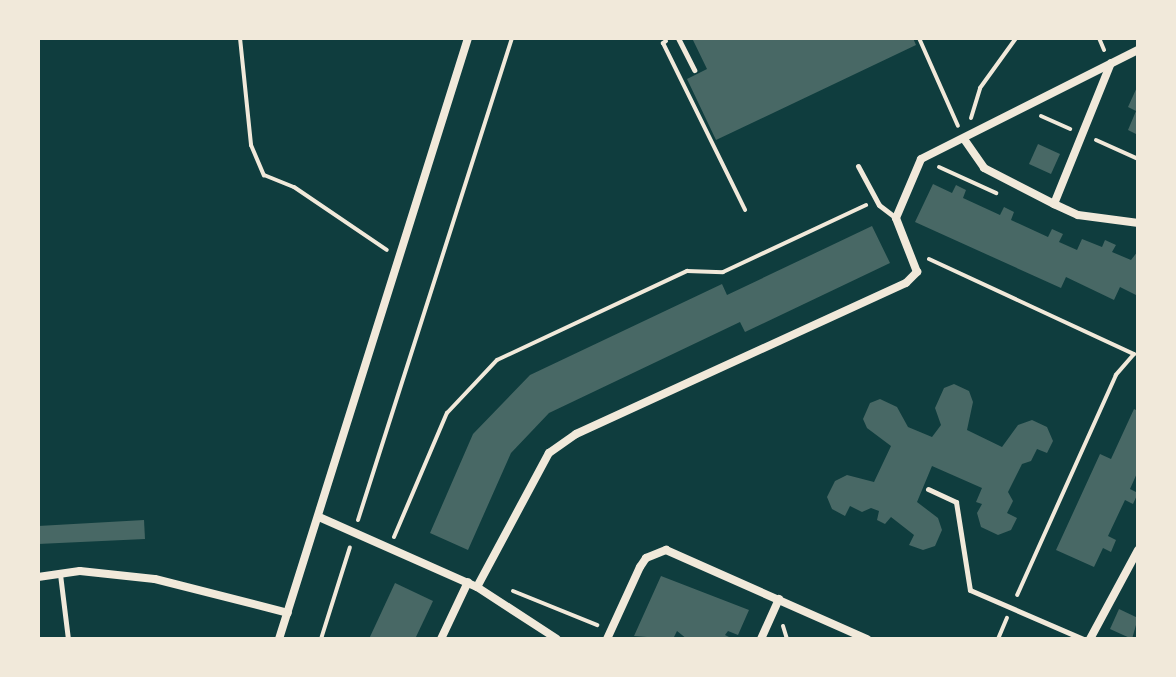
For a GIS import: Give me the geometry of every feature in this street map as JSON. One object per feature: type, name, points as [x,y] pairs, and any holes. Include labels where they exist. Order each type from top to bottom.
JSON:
[{"type":"street","points":[[279,639],[468,38]]},
{"type":"street","points":[[477,587],[549,453],[576,434],[906,283],[917,272],[912,251],[896,218],[921,159],[1138,50]]},
{"type":"street","points":[[1054,204],[1111,63]]},
{"type":"street","points":[[964,139],[984,168],[1054,204],[1078,215],[1138,223]]},
{"type":"street","points":[[319,517],[355,530],[468,582],[557,639]]},
{"type":"street","points":[[1090,639],[1138,550]]},
{"type":"street","points":[[607,639],[640,567],[655,552],[674,552],[854,636],[867,639]]},
{"type":"street","points":[[38,577],[60,573],[155,579],[288,613]]},
{"type":"street","points":[[441,639],[468,582]]},
{"type":"street","points":[[761,639],[779,599]]},
{"type":"lane","points":[[675,38],[694,70]]},
{"type":"lane","points":[[858,166],[879,205],[896,218]]},
{"type":"lane","points":[[928,489],[956,502],[970,590],[1083,639]]},
{"type":"lane","points":[[60,573],[68,639]]},
{"type":"path","points":[[240,38],[251,145],[264,175],[307,194],[399,259]]},
{"type":"path","points":[[321,639],[512,38]]},
{"type":"path","points":[[675,38],[661,40],[745,210]]},
{"type":"path","points":[[919,38],[964,139]]},
{"type":"path","points":[[964,139],[980,88],[1016,38]]},
{"type":"path","points":[[390,547],[447,413],[497,360],[687,271],[723,272],[871,203]]},
{"type":"path","points":[[912,251],[1136,353],[1116,375],[1059,494],[998,639]]},
{"type":"building","points":[[692,38],[913,38],[916,45],[716,140],[687,79],[707,69]]},
{"type":"building","points":[[1138,85],[1138,135],[1128,130],[1136,111],[1128,107]]},
{"type":"building","points":[[1038,144],[1060,154],[1051,174],[1029,164]]},
{"type":"building","points":[[933,184],[952,193],[956,185],[966,190],[963,198],[1000,215],[1004,207],[1014,212],[1011,220],[1048,237],[1052,229],[1063,234],[1059,242],[1077,250],[1082,239],[1102,247],[1105,240],[1116,245],[1112,252],[1131,260],[1138,251],[1138,296],[1120,287],[1114,300],[1066,277],[1061,288],[915,222]]},
{"type":"building","points":[[872,226],[890,263],[745,332],[740,322],[549,413],[511,453],[468,550],[430,533],[473,434],[530,375],[722,284],[727,295]]},
{"type":"building","points":[[954,384],[969,391],[973,402],[967,430],[1002,447],[1018,425],[1032,420],[1047,427],[1053,441],[1047,453],[1037,449],[1031,461],[1022,464],[1008,492],[1013,501],[1007,513],[1017,518],[1011,530],[998,535],[981,527],[977,513],[982,504],[976,502],[982,488],[932,466],[917,502],[938,518],[942,530],[935,546],[923,550],[909,545],[914,535],[891,517],[885,524],[877,520],[879,511],[871,508],[862,512],[850,506],[845,516],[832,509],[827,497],[835,481],[847,475],[874,482],[891,446],[867,428],[863,419],[870,403],[880,399],[897,407],[908,427],[932,437],[941,425],[935,408],[944,388]]},
{"type":"building","points":[[1134,409],[1138,411],[1138,471],[1130,489],[1138,493],[1133,504],[1125,500],[1108,536],[1116,540],[1111,552],[1103,548],[1094,567],[1056,550],[1100,454],[1111,459]]},
{"type":"building","points":[[144,520],[145,539],[38,544],[38,526]]},
{"type":"building","points":[[661,576],[749,610],[738,635],[728,631],[725,635],[733,639],[687,639],[677,631],[673,639],[634,636]]},
{"type":"building","points":[[395,583],[433,601],[415,639],[369,639]]},
{"type":"building","points":[[1119,609],[1138,618],[1132,639],[1110,629]]}]
